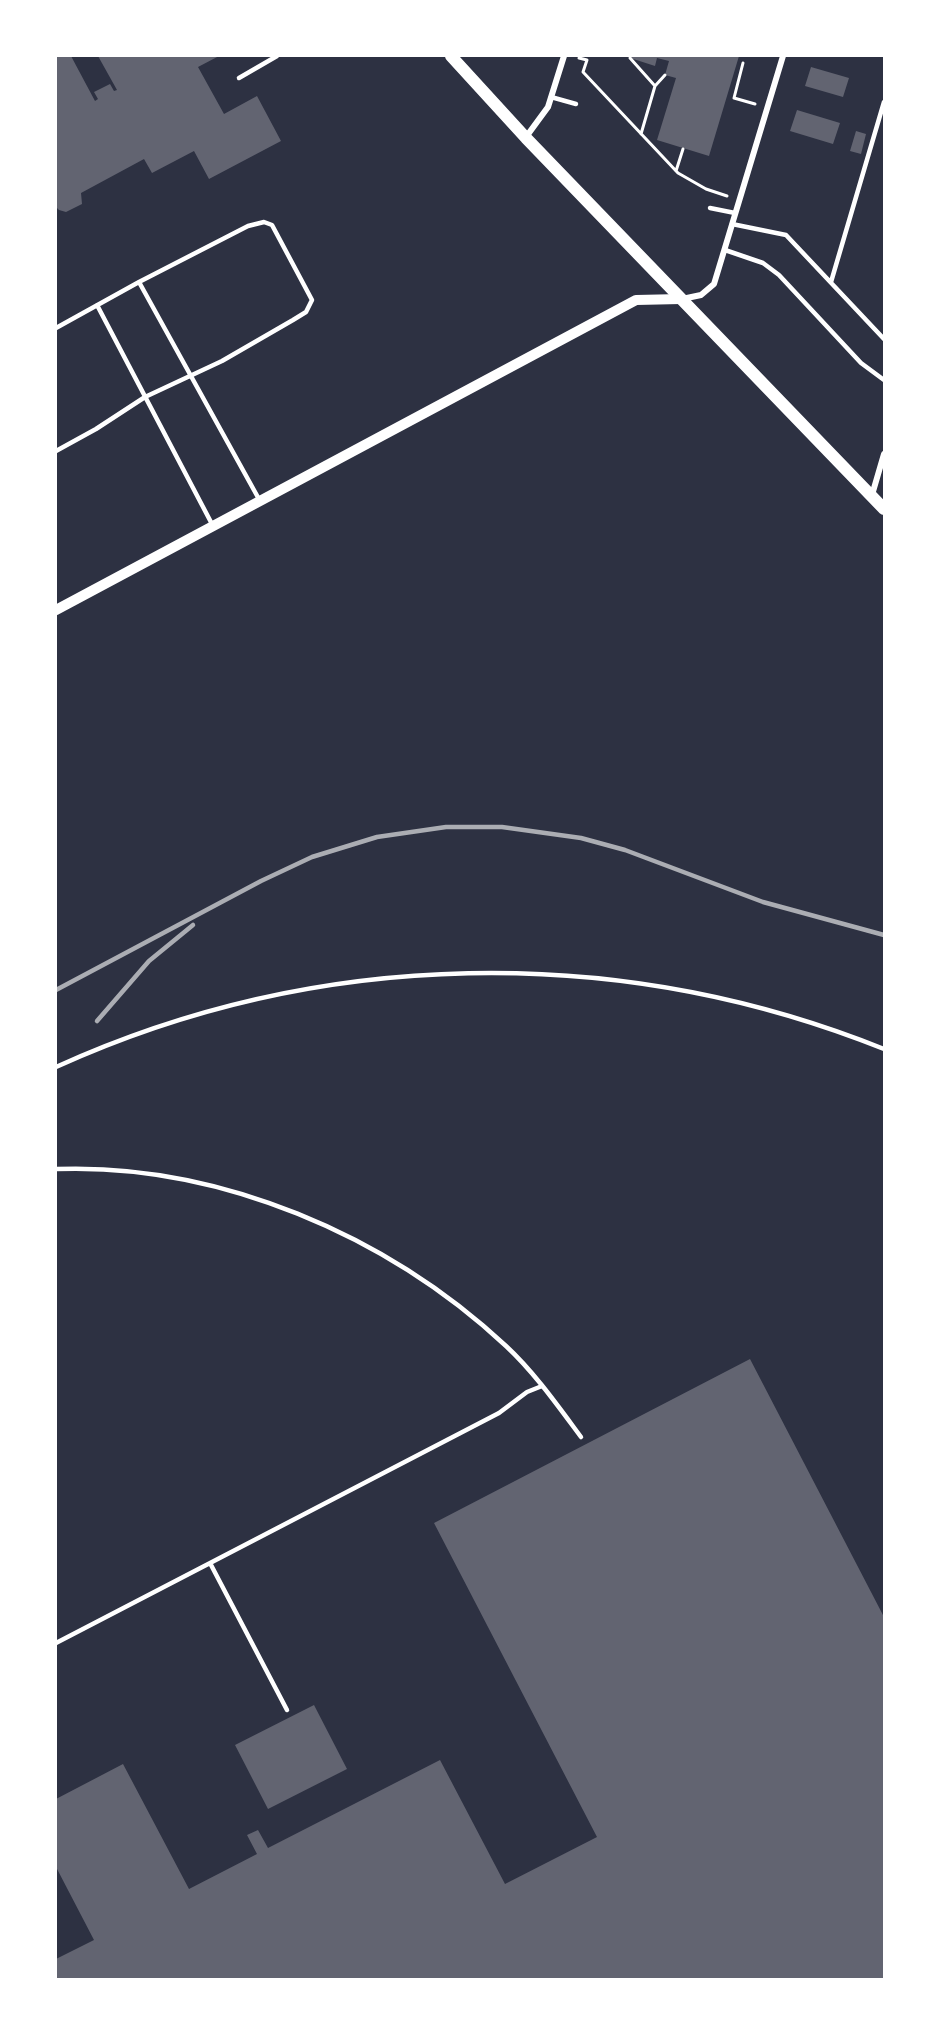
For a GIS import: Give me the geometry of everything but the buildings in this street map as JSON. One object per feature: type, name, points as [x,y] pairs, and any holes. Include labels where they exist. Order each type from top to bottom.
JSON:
[{"type":"main road","points":[[451,56],[525,138],[885,509]]},
{"type":"street","points":[[525,138],[548,106],[564,56]]},
{"type":"street","points":[[56,610],[636,300],[701,296],[714,284],[783,56]]},
{"type":"street","points":[[872,496],[885,454]]},
{"type":"lane","points":[[239,78],[277,56]]},
{"type":"lane","points":[[551,97],[576,104]]},
{"type":"lane","points":[[831,282],[885,102]]},
{"type":"lane","points":[[711,208],[735,213]]},
{"type":"lane","points":[[56,328],[248,226],[264,222],[272,225],[309,290],[312,300],[306,312],[300,316],[222,361],[145,397],[96,429],[56,451]]},
{"type":"lane","points":[[732,224],[786,234],[885,339]]},
{"type":"lane","points":[[725,250],[763,263],[779,275],[861,363],[885,380]]},
{"type":"lane","points":[[139,282],[260,501]]},
{"type":"lane","points":[[96,305],[213,526]]},
{"type":"lane","points":[[56,1066],[143,1030],[191,1015],[280,993],[388,976],[485,972],[582,975],[681,989],[797,1018],[885,1049]]},
{"type":"lane","points":[[56,1169],[116,1171],[170,1178],[223,1190],[327,1226],[403,1268],[466,1311],[507,1347],[542,1386],[581,1437]]},
{"type":"lane","points":[[56,1643],[499,1413],[527,1392],[542,1386]]},
{"type":"lane","points":[[210,1563],[287,1710]]},
{"type":"path","points":[[579,58],[587,60],[583,72],[676,171],[706,189],[727,196]]},
{"type":"path","points":[[630,58],[655,86]]},
{"type":"path","points":[[743,63],[734,98],[755,104]]},
{"type":"path","points":[[641,134],[655,86],[665,75]]},
{"type":"path","points":[[676,171],[683,149]]},
{"type":"railway","points":[[56,990],[261,881],[312,857],[377,837],[446,827],[502,827],[581,838],[625,850],[763,902],[884,935]]},
{"type":"railway","points":[[97,1021],[149,961],[193,925]]}]
